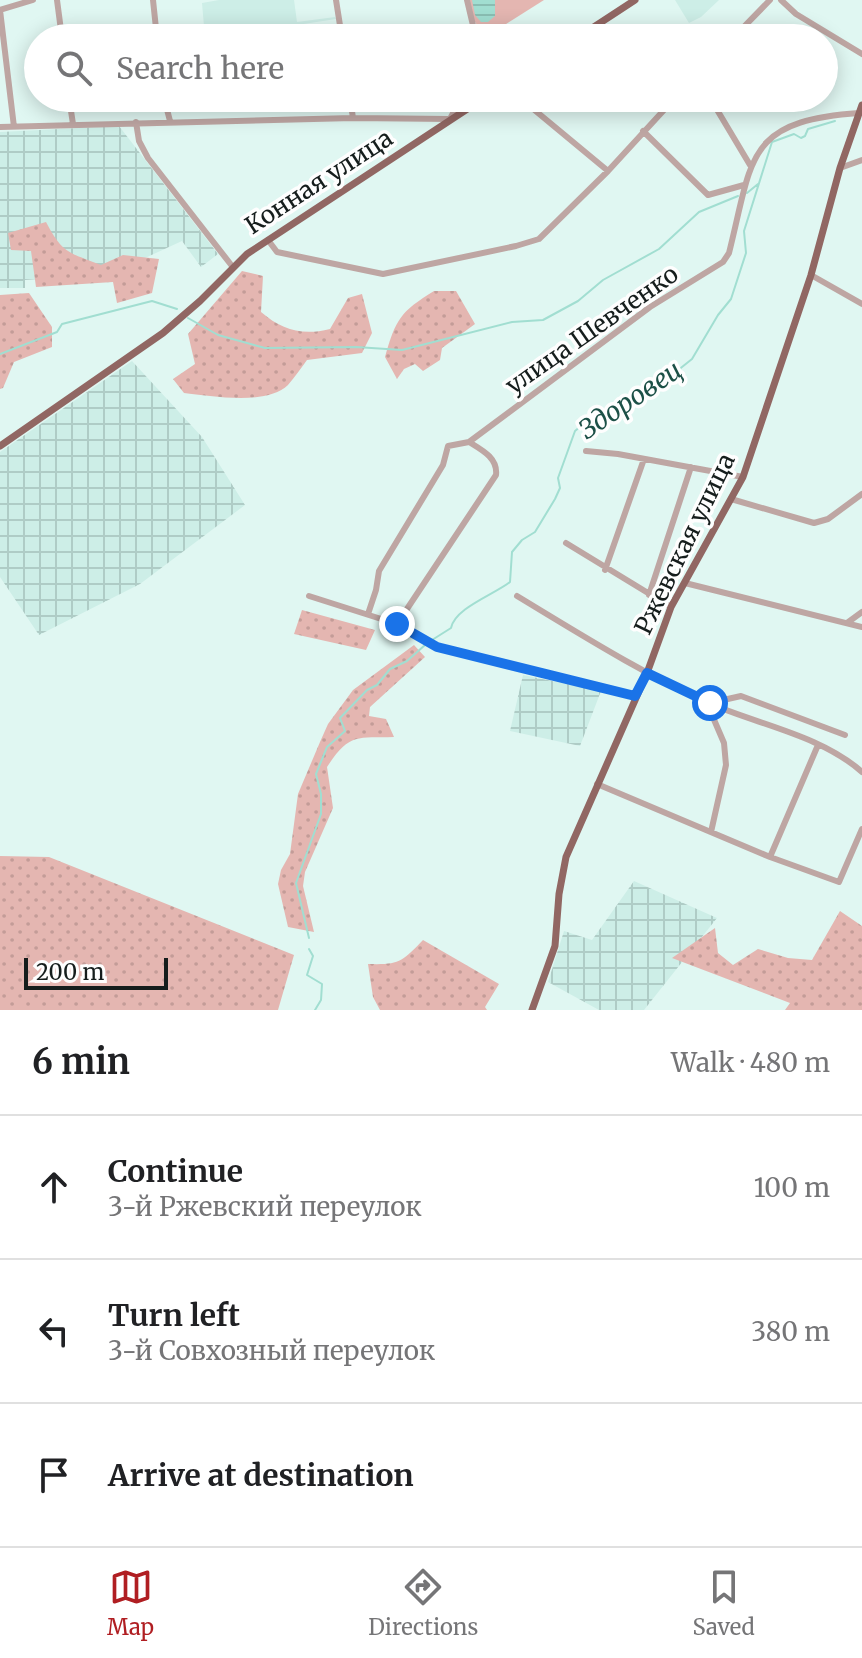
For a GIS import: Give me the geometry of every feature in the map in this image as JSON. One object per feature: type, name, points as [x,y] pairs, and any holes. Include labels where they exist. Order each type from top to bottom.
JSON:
[{"type":"main road","points":[[598,24],[635,0]]},
{"type":"main road","name":"Ржевская улица","points":[[532,1010],[555,946],[562,869],[647,673],[671,607],[743,477],[811,275],[840,168],[861,109]]},
{"type":"main road","points":[[450,119],[461,112]]},
{"type":"main road","name":"Конная улица","points":[[0,446],[163,333],[200,301],[232,266],[450,119]]},
{"type":"main road","name":"Ржевская улица","points":[[852,135],[862,124]]},
{"type":"street","points":[[14,127],[0,10],[33,0]]},
{"type":"street","points":[[57,0],[60,24]]},
{"type":"street","points":[[153,0],[156,24]]},
{"type":"street","points":[[336,0],[340,24]]},
{"type":"street","points":[[467,0],[473,24]]},
{"type":"street","points":[[747,24],[770,0]]},
{"type":"street","points":[[781,0],[812,24]]},
{"type":"street","points":[[838,39],[862,54]]},
{"type":"street","name":"улица Шевченко","points":[[368,614],[379,571],[443,465],[448,446],[469,442],[650,307],[723,262],[729,253],[750,165],[764,145],[782,130],[861,109]]},
{"type":"street","points":[[71,112],[73,124]]},
{"type":"street","points":[[168,112],[170,121]]},
{"type":"street","points":[[352,112],[353,118]]},
{"type":"street","name":"Конная улица","points":[[450,119],[454,112]]},
{"type":"street","points":[[537,112],[608,171]]},
{"type":"street","points":[[268,240],[277,252],[383,274],[539,239],[608,171],[661,112]]},
{"type":"street","points":[[718,112],[750,165]]},
{"type":"street","points":[[0,127],[170,121],[450,119]]},
{"type":"street","points":[[136,122],[139,141],[148,158],[232,266]]},
{"type":"street","points":[[643,131],[708,195],[744,185]]},
{"type":"street","points":[[840,168],[862,160]]},
{"type":"street","points":[[811,275],[862,304]]},
{"type":"street","points":[[397,624],[496,475],[497,469],[491,457],[469,442]]},
{"type":"street","points":[[586,451],[743,477]]},
{"type":"street","points":[[605,570],[644,459]]},
{"type":"street","points":[[649,595],[691,467]]},
{"type":"street","points":[[731,499],[814,523],[828,519],[862,494]]},
{"type":"street","points":[[566,543],[605,570],[671,607]]},
{"type":"street","points":[[685,583],[862,627]]},
{"type":"street","points":[[309,596],[397,624],[437,647],[635,696]]},
{"type":"street","points":[[517,596],[647,673],[710,703],[818,745],[845,758],[862,772]]},
{"type":"street","points":[[847,623],[862,612]]},
{"type":"street","points":[[710,703],[741,696],[845,735]]},
{"type":"street","points":[[711,832],[726,765],[724,743],[712,715]]},
{"type":"street","points":[[770,857],[818,745]]},
{"type":"street","points":[[597,784],[770,857],[839,882],[862,829]]},
{"type":"shaded area","points":[[219,0],[294,0],[297,22],[336,19],[304,24],[204,24],[202,3]]},
{"type":"shaded area","points":[[469,0],[544,0],[506,24],[476,24]]},
{"type":"shaded area","points":[[472,0],[495,0],[495,16],[488,22],[481,22],[475,15]]},
{"type":"shaded area","points":[[675,0],[719,0],[701,17],[689,23]]},
{"type":"shaded area","points":[[119,126],[218,254],[201,267],[182,241],[132,264],[123,273],[25,280],[25,288],[0,288],[0,132]]},
{"type":"shaded area","points":[[46,222],[68,251],[101,265],[123,255],[159,259],[152,293],[117,303],[113,282],[36,287],[31,251],[11,250],[8,233]]},
{"type":"shaded area","points":[[242,271],[263,276],[261,312],[293,330],[310,332],[330,329],[348,298],[362,294],[372,333],[362,353],[307,360],[288,385],[266,396],[238,398],[184,393],[173,379],[195,364],[188,334]]},
{"type":"shaded area","points":[[434,291],[456,291],[475,324],[442,348],[440,360],[423,371],[415,364],[404,369],[397,379],[385,357],[393,334],[406,311]]},
{"type":"shaded area","points":[[29,293],[52,327],[52,347],[14,362],[0,389],[0,295]]},
{"type":"shaded area","points":[[132,361],[202,437],[245,505],[140,584],[39,635],[0,577],[0,452]]},
{"type":"shaded area","points":[[302,610],[375,630],[366,650],[294,634]]},
{"type":"shaded area","points":[[414,645],[425,657],[370,707],[369,716],[386,719],[394,737],[371,737],[348,743],[327,767],[333,808],[305,872],[303,886],[314,932],[288,927],[278,884],[281,870],[290,854],[298,794],[328,724],[353,690]]},
{"type":"shaded area","points":[[523,675],[601,691],[580,746],[510,731]]},
{"type":"shaded area","points":[[0,856],[49,857],[294,955],[278,1010],[0,1010]]},
{"type":"shaded area","points":[[634,881],[717,918],[644,1010],[599,1010],[548,982],[564,931],[592,940]]},
{"type":"shaded area","points":[[840,911],[862,926],[862,1010],[785,1010],[790,1003],[672,958],[715,928],[718,953],[733,965],[758,949],[788,958],[812,960]]},
{"type":"shaded area","points":[[423,940],[499,984],[485,1007],[487,1010],[380,1010],[373,997],[368,964],[399,961]]},
{"type":"waterway","name":"Здоровец","points":[[432,640],[451,628],[467,608],[510,582],[512,552],[522,540],[535,532],[555,499],[560,488],[558,478],[575,431],[588,420],[629,404],[692,359],[731,299],[746,253],[744,231],[772,142],[794,134],[801,138],[808,129],[835,121]]},
{"type":"waterway","points":[[747,193],[758,184]]},
{"type":"waterway","points":[[188,318],[218,335],[265,348],[402,350],[512,322],[543,320],[578,301],[603,280],[659,249],[699,212],[738,196]]},
{"type":"waterway","points":[[0,354],[57,332],[62,324],[152,301],[177,309]]},
{"type":"waterway","name":"Здоровец","points":[[309,938],[296,883],[321,814],[321,794],[316,774],[327,747],[345,731],[340,718],[390,669],[407,661],[425,645]]},
{"type":"waterway","name":"Здоровец","points":[[309,949],[313,956],[307,975],[322,984],[321,1000],[315,1010]]},
{"type":"route","points":[[397,624],[437,647],[635,696],[647,673],[710,703]]}]
